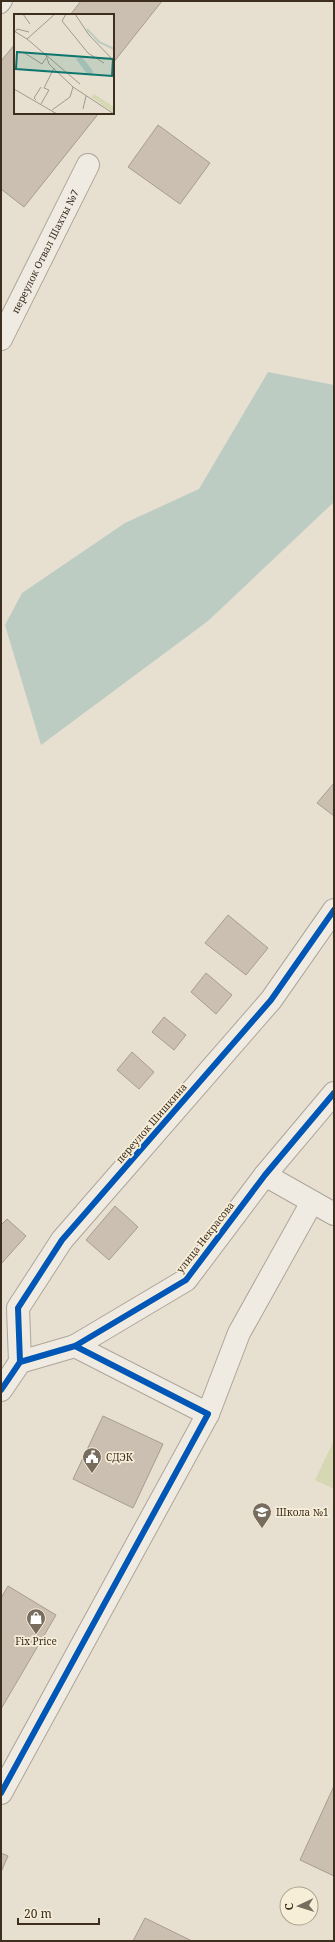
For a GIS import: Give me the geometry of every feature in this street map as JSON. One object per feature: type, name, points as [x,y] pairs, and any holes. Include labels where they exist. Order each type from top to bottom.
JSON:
[{"type":"street","name":"переулок Отвал Шахты №7","points":[[1,339],[88,165]]},
{"type":"street","name":"переулок Шишкина","points":[[20,1362],[18,1308],[62,1240],[271,1000],[334,910]]},
{"type":"street","name":"улица Некрасова","points":[[20,1362],[75,1346],[186,1280],[265,1175],[334,1093]]},
{"type":"street","points":[[265,1175],[334,1214]]},
{"type":"street","points":[[1,1793],[208,1414],[239,1333],[312,1202]]},
{"type":"street","points":[[75,1346],[208,1414]]},
{"type":"street","points":[[1,1390],[20,1362]]},
{"type":"lane","points":[[1,5],[4,1]]},
{"type":"green space","points":[[334,1440],[334,1489],[315,1480]]},
{"type":"shaded area","points":[[268,372],[334,385],[334,502],[208,621],[41,745],[5,625],[22,593],[125,523],[199,489]]},
{"type":"building","points":[[81,1],[162,1],[114,62],[114,14],[71,14]]},
{"type":"building","points":[[14,45],[14,114],[98,114],[24,207],[1,189],[1,61]]},
{"type":"building","points":[[158,125],[210,163],[180,204],[128,167]]},
{"type":"building","points":[[334,783],[334,816],[317,803]]},
{"type":"building","points":[[228,915],[268,948],[246,975],[205,943]]},
{"type":"building","points":[[206,973],[232,995],[216,1014],[191,992]]},
{"type":"building","points":[[164,1017],[186,1035],[174,1050],[152,1032]]},
{"type":"building","points":[[132,1052],[154,1072],[139,1089],[117,1070]]},
{"type":"building","points":[[115,1206],[138,1227],[109,1260],[86,1240]]},
{"type":"building","points":[[7,1219],[26,1236],[1,1264],[1,1225]]},
{"type":"building","points":[[103,1416],[163,1444],[133,1508],[73,1479]]},
{"type":"building","points":[[8,1586],[56,1615],[1,1709],[1,1598]]},
{"type":"building","points":[[334,1786],[334,1876],[300,1860]]},
{"type":"building","points":[[1,1853],[8,1856],[1,1872]]},
{"type":"building","points":[[145,1918],[192,1941],[133,1941]]},
{"type":"cycle path","points":[[20,1362],[18,1308],[62,1240],[271,1000],[334,910]]},
{"type":"cycle path","points":[[1,1390],[20,1362],[75,1346],[186,1280],[265,1175],[334,1093]]},
{"type":"cycle path","points":[[1,1793],[208,1414],[75,1346]]},
{"type":"place","name":"СДЭК","points":[[92,1474]]},
{"type":"place","name":"Школа №1","points":[[262,1529]]},
{"type":"place","name":"Fix Price","points":[[36,1635]]}]
